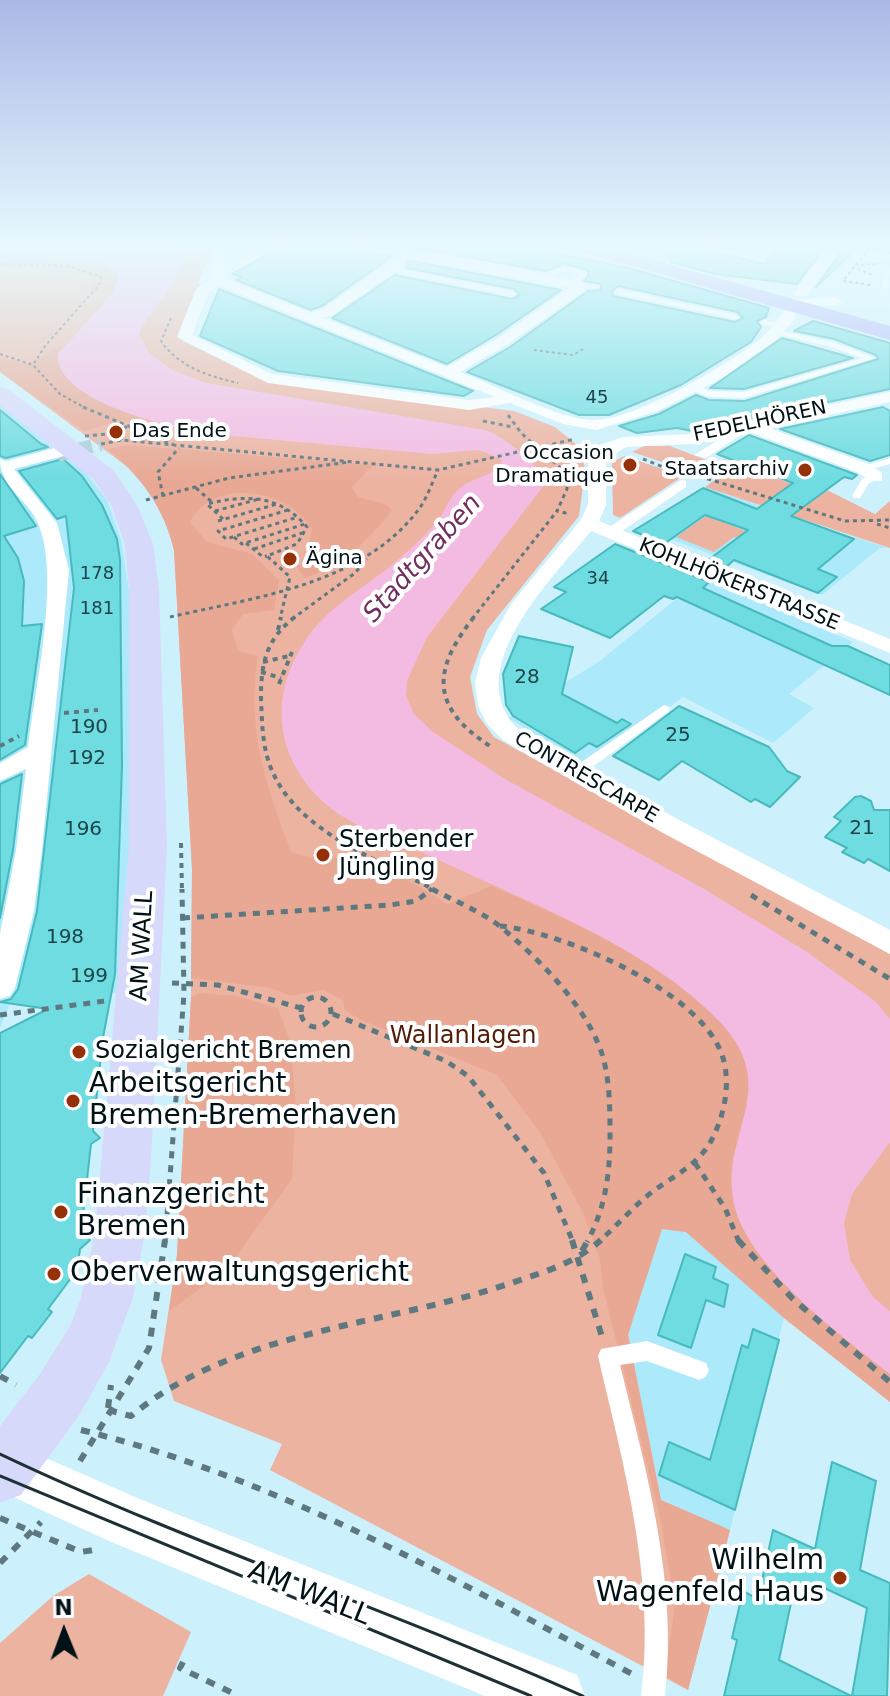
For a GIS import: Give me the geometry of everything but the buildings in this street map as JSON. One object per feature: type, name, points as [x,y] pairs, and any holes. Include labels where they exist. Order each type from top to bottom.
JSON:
[{"type":"main road","points":[[868,325],[890,333]]},
{"type":"main road","name":"AM WALL","points":[[0,394],[91,438],[104,475],[124,505],[139,544],[144,621],[148,847],[145,922],[123,993],[120,1232],[107,1298],[90,1343],[2,1481]]},
{"type":"street","points":[[189,325],[184,337],[263,377],[469,405],[484,405],[510,398]]},
{"type":"street","points":[[331,325],[569,421],[606,424],[692,387],[755,350],[773,326]]},
{"type":"street","points":[[449,372],[526,325]]},
{"type":"street","name":"FEDELHÖREN","points":[[630,441],[692,439],[890,397]]},
{"type":"street","points":[[606,424],[630,441]]},
{"type":"street","points":[[701,455],[749,426],[870,472]]},
{"type":"street","points":[[0,988],[20,911],[41,750],[59,570],[48,523],[2,465],[91,438]]},
{"type":"street","points":[[610,447],[630,441]]},
{"type":"street","name":"CONTRESCARPE","points":[[610,447],[597,459],[596,524],[501,633],[486,681],[489,706],[495,720],[511,735],[575,773],[888,940]]},
{"type":"street","points":[[596,524],[682,477]]},
{"type":"street","name":"KOHLHÖKERSTRASSE","points":[[596,524],[890,647]]},
{"type":"street","points":[[0,773],[41,750]]},
{"type":"street","name":"AM WALL","points":[[2,1481],[48,1513],[556,1696]]},
{"type":"lane","points":[[692,387],[709,394],[744,395],[871,358],[773,326]]},
{"type":"lane","points":[[857,496],[870,472],[890,461]]},
{"type":"lane","points":[[575,773],[664,709]]},
{"type":"lane","points":[[654,1691],[658,1615],[650,1553],[608,1356],[647,1351],[699,1370]]},
{"type":"path","points":[[33,365],[63,325]]},
{"type":"path","points":[[534,350],[573,355],[585,348]]},
{"type":"path","points":[[0,354],[33,365],[41,378],[65,395],[179,448]]},
{"type":"path","points":[[510,398],[506,409],[509,421],[566,472],[569,484],[557,511],[596,524]]},
{"type":"path","points":[[91,438],[118,433],[127,426]]},
{"type":"path","points":[[118,433],[122,440]]},
{"type":"path","points":[[91,438],[179,448],[360,460],[438,470],[584,436]]},
{"type":"path","points":[[610,447],[682,477],[846,521],[890,528]]},
{"type":"path","points":[[163,497],[158,472],[179,448]]},
{"type":"path","points":[[124,505],[229,478],[360,460]]},
{"type":"path","points":[[278,630],[355,573],[416,516],[430,496],[438,470]]},
{"type":"path","points":[[196,488],[212,502]]},
{"type":"path","points":[[223,519],[207,504],[235,496],[262,498],[290,509],[305,524],[306,532],[295,546],[267,556]]},
{"type":"path","points":[[215,511],[262,498]]},
{"type":"path","points":[[226,528],[218,521],[277,504]]},
{"type":"path","points":[[290,509],[218,531],[226,539],[299,517]]},
{"type":"path","points":[[877,524],[890,520]]},
{"type":"path","points":[[234,537],[242,544],[305,524]]},
{"type":"path","points":[[254,549],[306,532]]},
{"type":"path","points":[[246,543],[267,556],[290,577],[278,630],[263,662],[259,702],[265,754],[291,803],[328,832],[500,926],[561,987],[583,1017],[601,1052],[610,1105],[610,1157],[603,1213],[579,1257]]},
{"type":"path","points":[[144,621],[289,587],[367,559]]},
{"type":"path","points":[[263,662],[291,654],[279,684]]},
{"type":"path","points":[[261,672],[281,678]]},
{"type":"path","points":[[61,713],[98,710]]},
{"type":"path","points":[[145,922],[390,905],[416,901],[432,889]]},
{"type":"path","points":[[108,1410],[131,1416],[169,1388],[244,1356],[307,1337],[484,1294],[579,1257],[647,1196],[695,1163],[711,1141],[723,1106],[725,1066],[718,1044],[676,1002],[629,970],[564,938],[529,927],[500,926]]},
{"type":"path","points":[[0,1015],[184,982],[218,985],[301,1008]]},
{"type":"path","points":[[333,1014],[326,1022],[313,1025],[300,1017],[301,1008],[309,1000],[320,999],[329,1003],[333,1014],[446,1061],[468,1076],[544,1173],[579,1257],[608,1356]]},
{"type":"path","points":[[695,1163],[725,1208],[739,1242],[793,1299],[890,1382]]},
{"type":"path","points":[[0,1563],[48,1513],[108,1410],[149,1348]]},
{"type":"path","points":[[0,1376],[16,1385]]},
{"type":"path","points":[[96,1433],[141,1442],[324,1514],[654,1691]]},
{"type":"path","points":[[2,1481],[48,1513],[81,1552]]},
{"type":"path","points":[[183,1662],[180,1668],[239,1696]]},
{"type":"shaded area","points":[[0,403],[68,461],[75,459],[107,500],[121,539],[130,598],[131,870],[125,992],[11,1001],[0,1028]]},
{"type":"shaded area","points":[[705,487],[888,548],[880,548],[822,595],[643,529]]},
{"type":"shaded area","points":[[703,577],[853,642],[789,694],[814,708],[773,743],[683,697],[589,767],[508,718],[600,661]]},
{"type":"shaded area","points":[[662,1229],[686,1232],[784,1318],[730,1530],[661,1500],[628,1335]]},
{"type":"green space","name":"Wallanlagen","points":[[0,325],[184,325],[179,336],[183,341],[261,379],[514,411],[555,427],[576,444],[583,456],[585,471],[579,516],[487,630],[470,677],[477,714],[494,737],[890,954],[890,1402],[784,1318],[686,1232],[662,1229],[628,1334],[661,1500],[730,1530],[688,1690],[270,1470],[282,1444],[174,1401],[161,1360],[177,1255],[191,997],[192,869],[174,550],[158,508],[133,471],[0,372]]},
{"type":"green space","points":[[63,345],[58,354],[76,386],[93,398],[174,429],[156,432],[122,420],[84,431],[0,372],[0,356],[26,365]]},
{"type":"green space","points":[[127,445],[373,465],[352,487],[358,497],[385,504],[392,510],[353,551],[305,578],[297,567],[316,555],[308,544],[312,530],[287,505],[252,493],[233,494],[216,498],[201,507],[190,522],[207,542],[252,554],[279,580],[274,610],[243,614],[232,630],[238,651],[258,656],[255,707],[261,756],[291,852],[310,857],[370,862],[393,871],[448,904],[492,886],[630,952],[696,997],[722,1023],[747,1065],[749,1092],[733,1158],[732,1190],[742,1221],[759,1252],[783,1281],[838,1333],[890,1374],[890,1402],[784,1318],[686,1232],[662,1229],[628,1335],[661,1500],[730,1530],[688,1690],[665,1676],[675,1604],[659,1513],[603,1288],[600,1259],[583,1213],[541,1134],[497,1075],[359,1019],[345,1010],[343,1000],[324,990],[290,996],[271,988],[191,978],[192,869],[174,550],[164,520],[150,494],[107,449]]},
{"type":"green space","points":[[644,446],[670,446],[706,460],[689,471],[632,452]]},
{"type":"green space","points":[[624,456],[683,476],[620,518],[613,515],[612,462]]},
{"type":"green space","points":[[724,459],[792,484],[780,492],[810,503],[827,490],[875,514],[890,501],[890,548],[705,487],[716,479]]},
{"type":"green space","points":[[706,516],[792,548],[783,555],[734,537],[714,552],[676,537]]},
{"type":"green space","points":[[202,993],[236,996],[278,1008],[290,1042],[296,1105],[292,1179],[227,1269],[169,1311],[177,1255],[191,997]]},
{"type":"green space","points":[[89,1574],[191,1632],[163,1696],[0,1696],[0,1643],[53,1596]]},
{"type":"water","name":"Stadtgraben","points":[[84,325],[143,325],[139,334],[149,353],[172,370],[206,383],[485,430],[511,445],[537,469],[545,484],[427,637],[407,681],[406,696],[414,714],[433,732],[505,779],[704,889],[807,952],[876,1002],[890,1019],[890,1142],[852,1194],[844,1223],[850,1260],[873,1297],[890,1311],[890,1374],[796,1296],[754,1248],[740,1223],[733,1198],[732,1173],[746,1108],[746,1067],[737,1045],[719,1021],[658,971],[623,949],[548,910],[346,818],[319,798],[293,762],[282,722],[282,702],[286,682],[305,641],[337,606],[420,540],[461,488],[502,466],[501,459],[479,450],[432,454],[210,434],[171,426],[95,399],[75,386],[62,371],[58,354]]},
{"type":"tunnel","points":[[58,455],[101,444]]},
{"type":"tram line","points":[[0,1454],[144,1518],[583,1696]]},
{"type":"tram line","points":[[0,1476],[531,1696]]},
{"type":"place","name":"Das Ende","points":[[116,432]]},
{"type":"place","name":"Occasion Dramatique","points":[[630,465]]},
{"type":"place","name":"Staatsarchiv","points":[[805,470]]},
{"type":"place","name":"Ägina","points":[[290,559]]},
{"type":"place","name":"Sterbender Jüngling","points":[[323,855]]},
{"type":"place","name":"Sozialgericht Bremen","points":[[79,1052]]},
{"type":"place","name":"Arbeitsgericht Bremen-Bremerhaven","points":[[73,1101]]},
{"type":"place","name":"Finanzgericht Bremen","points":[[61,1212]]},
{"type":"place","name":"Oberverwaltungsgericht","points":[[54,1274]]},
{"type":"place","name":"Wilhelm Wagenfeld Haus","points":[[840,1578]]}]
